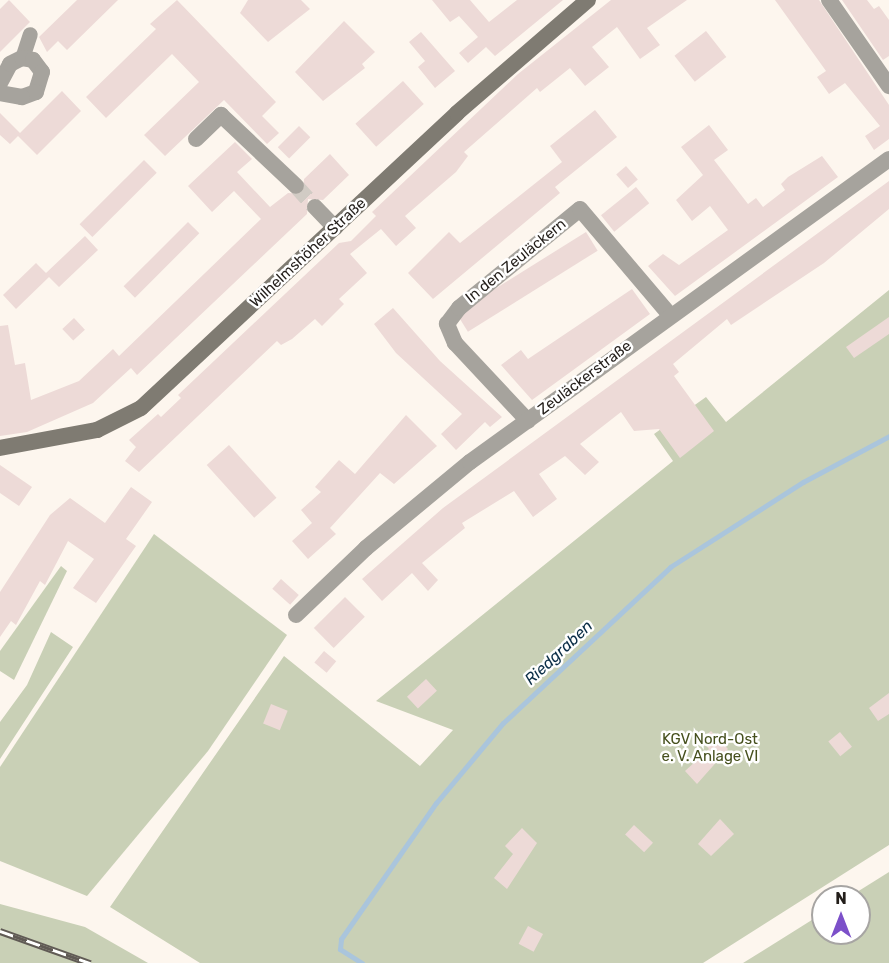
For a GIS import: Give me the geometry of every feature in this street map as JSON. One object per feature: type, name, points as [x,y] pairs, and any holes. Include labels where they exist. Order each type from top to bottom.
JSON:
[{"type":"main road","name":"Wilhelmshöher Straße","points":[[0,448],[97,430],[141,408],[335,228],[588,0]]},
{"type":"street","points":[[829,0],[889,86]]},
{"type":"street","points":[[22,58],[30,34]]},
{"type":"street","points":[[0,83],[10,64],[22,58],[33,60],[42,72],[36,92],[22,97],[0,93]]},
{"type":"street","points":[[196,139],[221,115],[296,186]]},
{"type":"street","name":"Zeuläckerstraße","points":[[296,615],[420,501],[670,315],[889,159]]},
{"type":"street","points":[[315,207],[335,228]]},
{"type":"street","name":"In den Zeuläckern","points":[[528,421],[455,343],[447,324],[459,308],[580,209],[670,315]]},
{"type":"green space","name":"KGV Nord-Ost e. V. Anlage VI","points":[[889,290],[889,845],[826,885],[811,885],[811,894],[703,963],[200,963],[110,907],[284,656],[420,766],[453,730],[376,701],[673,461],[654,434],[706,397],[726,422]]},
{"type":"green space","points":[[154,534],[287,635],[208,751],[87,896],[0,861],[0,767]]},
{"type":"green space","points":[[61,566],[67,571],[14,680],[0,671],[0,651]]},
{"type":"green space","points":[[51,632],[73,647],[0,759],[0,722],[27,685]]},
{"type":"green space","points":[[889,872],[889,963],[743,963],[811,920],[811,945],[871,945],[871,885],[868,885]]},
{"type":"green space","points":[[0,904],[85,927],[148,963],[0,963]]},
{"type":"building","points":[[9,0],[30,22],[0,52],[0,9]]},
{"type":"building","points":[[77,0],[118,0],[67,50],[58,41],[47,52],[39,37]]},
{"type":"building","points":[[177,0],[276,102],[262,116],[279,133],[267,144],[224,100],[165,156],[144,135],[199,82],[172,54],[106,118],[86,97],[156,29],[150,24]]},
{"type":"building","points":[[248,0],[301,0],[310,9],[268,42],[240,13]]},
{"type":"building","points":[[432,0],[470,0],[489,22],[517,0],[563,0],[495,56],[486,47],[468,63],[459,53],[478,37],[459,16],[450,22]]},
{"type":"building","points":[[611,0],[687,0],[647,28],[660,45],[640,59],[617,27],[592,47],[609,67],[585,86],[570,68],[540,92],[537,88],[464,152],[468,156],[456,172],[405,216],[416,228],[396,246],[381,229],[350,254],[367,273],[339,299],[344,304],[322,326],[315,319],[292,339],[281,345],[277,341],[139,472],[125,461],[136,447],[129,440],[158,414],[161,417],[181,398],[178,395],[339,243],[351,241],[376,216],[372,212],[518,74]]},
{"type":"building","points":[[775,0],[819,0],[889,105],[889,139],[874,150],[865,136],[880,126],[845,83],[829,94],[817,77],[826,71]]},
{"type":"building","points":[[842,0],[867,0],[874,9],[879,6],[889,20],[889,56],[883,60]]},
{"type":"building","points":[[344,21],[375,52],[362,64],[365,68],[323,101],[295,72]]},
{"type":"building","points":[[706,31],[726,57],[695,82],[674,56]]},
{"type":"building","points":[[421,32],[455,71],[435,88],[418,67],[425,61],[409,42]]},
{"type":"building","points":[[403,81],[424,104],[376,147],[355,124]]},
{"type":"building","points":[[62,91],[81,111],[37,155],[18,136],[10,144],[0,135],[0,113],[20,133]]},
{"type":"building","points":[[595,110],[617,137],[555,187],[560,193],[433,299],[408,273],[449,232],[460,243],[562,162],[550,146]]},
{"type":"building","points":[[709,125],[728,150],[714,160],[748,204],[756,198],[763,207],[785,190],[781,184],[788,177],[822,156],[838,177],[675,296],[648,266],[663,254],[679,265],[728,230],[710,206],[692,221],[676,200],[703,175],[681,147]]},
{"type":"building","points":[[299,126],[310,137],[289,159],[278,147]]},
{"type":"building","points":[[235,142],[252,159],[237,172],[270,207],[288,193],[303,194],[304,179],[330,154],[349,175],[323,200],[308,199],[307,214],[137,375],[131,368],[93,403],[27,432],[0,436],[0,326],[8,325],[15,365],[25,363],[31,400],[79,381],[113,349],[119,356],[261,219],[234,191],[212,212],[188,186]]},
{"type":"building","points":[[144,160],[157,173],[92,237],[80,224]]},
{"type":"building","points":[[626,166],[638,180],[628,188],[616,175]]},
{"type":"building","points":[[889,181],[889,209],[824,263],[731,325],[727,319],[673,364],[679,372],[674,376],[714,431],[680,458],[659,429],[634,431],[621,412],[580,444],[599,462],[585,475],[565,456],[539,474],[557,499],[533,517],[514,491],[462,523],[465,528],[422,563],[438,580],[428,591],[412,573],[382,601],[362,579],[443,508]]},
{"type":"building","points":[[636,187],[649,203],[614,232],[601,215]]},
{"type":"building","points":[[188,222],[199,233],[135,298],[124,286]]},
{"type":"building","points":[[586,232],[598,251],[468,332],[456,313]]},
{"type":"building","points":[[85,236],[98,250],[59,287],[49,277],[16,309],[3,295],[36,263],[46,273]]},
{"type":"building","points":[[632,289],[650,314],[532,400],[501,365],[521,350],[528,359]]},
{"type":"building","points":[[393,308],[440,361],[502,417],[490,427],[485,422],[456,450],[441,434],[462,414],[396,353],[374,324]]},
{"type":"building","points":[[889,317],[889,334],[854,358],[846,347]]},
{"type":"building","points":[[74,318],[85,330],[73,341],[62,329]]},
{"type":"building","points":[[406,415],[437,446],[394,484],[380,473],[330,528],[336,534],[308,559],[292,541],[312,523],[301,510],[321,492],[315,487],[339,460],[355,474]]},
{"type":"building","points":[[229,445],[277,498],[254,518],[207,465]]},
{"type":"building","points":[[0,465],[32,487],[19,506],[0,493]]},
{"type":"building","points":[[131,487],[152,502],[126,539],[136,546],[96,603],[73,588],[94,559],[68,541],[45,585],[40,581],[16,625],[11,621],[0,637],[0,592],[50,515],[70,498],[105,523]]},
{"type":"building","points":[[281,579],[299,595],[290,605],[272,589]]},
{"type":"building","points":[[345,597],[365,617],[334,648],[314,628]]},
{"type":"building","points":[[324,651],[336,661],[327,673],[314,662]]},
{"type":"building","points":[[426,679],[437,691],[418,708],[407,697]]},
{"type":"building","points":[[889,693],[889,714],[878,721],[869,708]]},
{"type":"building","points":[[271,704],[288,711],[280,730],[263,723]]},
{"type":"building","points":[[711,731],[728,749],[697,784],[685,771],[709,749],[701,740]]},
{"type":"building","points":[[840,732],[852,747],[840,756],[828,741]]},
{"type":"building","points":[[720,819],[734,834],[711,856],[698,844]]},
{"type":"building","points":[[634,825],[653,843],[644,852],[625,835]]},
{"type":"building","points":[[522,828],[537,843],[507,889],[494,878],[513,854],[505,846]]},
{"type":"building","points":[[528,926],[543,934],[534,952],[519,944]]},
{"type":"waterway","name":"Riedgraben","points":[[362,963],[340,949],[341,939],[436,803],[503,723],[670,567],[803,482],[889,436]]},
{"type":"tunnel","points":[[296,186],[315,207]]},
{"type":"railway","points":[[0,931],[90,963]]}]
